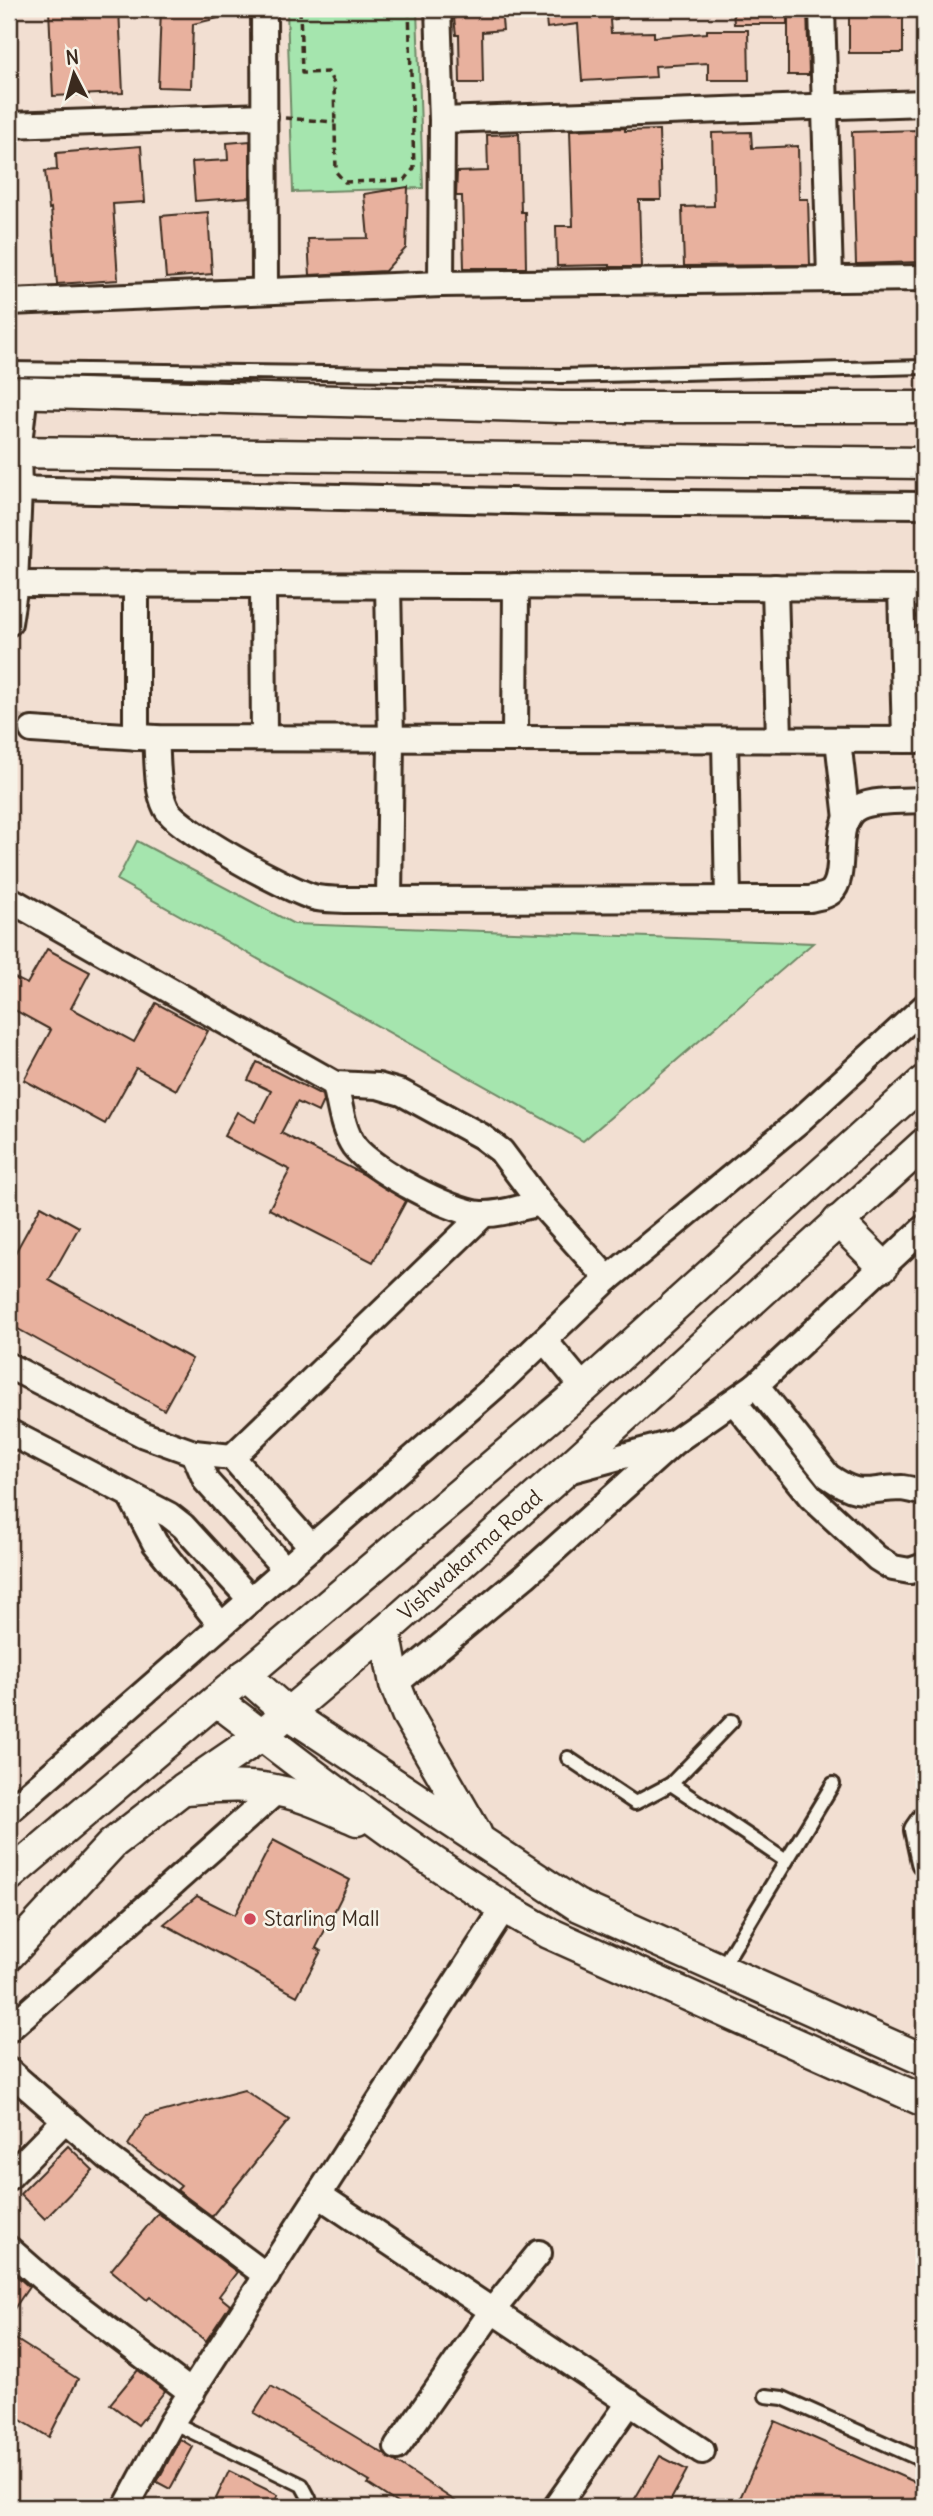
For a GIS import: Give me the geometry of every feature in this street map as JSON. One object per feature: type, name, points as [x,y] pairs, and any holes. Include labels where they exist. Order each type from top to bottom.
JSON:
[{"type":"street","points":[[264,9],[265,290]]},
{"type":"street","points":[[438,9],[442,120],[441,284]]},
{"type":"street","points":[[822,9],[830,278]]},
{"type":"street","points":[[442,120],[924,103]]},
{"type":"street","points":[[9,125],[265,116]]},
{"type":"street","points":[[9,302],[441,284],[924,278]]},
{"type":"street","points":[[9,623],[15,584],[14,384],[561,407],[924,407]]},
{"type":"street","points":[[13,452],[924,463]]},
{"type":"street","points":[[14,489],[551,502],[924,505]]},
{"type":"street","points":[[15,584],[913,588],[914,740],[146,738],[32,730]]},
{"type":"street","points":[[136,584],[146,738],[167,810],[182,826],[291,889],[316,898],[810,899],[825,896],[833,890],[837,880],[843,830],[851,812],[860,806],[924,800]]},
{"type":"street","points":[[263,585],[264,738]]},
{"type":"street","points":[[388,586],[391,739],[389,900]]},
{"type":"street","points":[[515,739],[516,586]]},
{"type":"street","points":[[775,587],[779,739]]},
{"type":"street","points":[[725,740],[728,899]]},
{"type":"street","points":[[838,740],[847,819]]},
{"type":"street","points":[[9,899],[335,1084],[378,1086],[402,1093],[481,1136],[501,1152],[540,1203],[608,1279]]},
{"type":"street","points":[[11,1805],[286,1570],[545,1341],[608,1279],[799,1121],[924,1007]]},
{"type":"street","points":[[9,1876],[584,1388],[924,1081]]},
{"type":"street","points":[[335,1084],[345,1126],[354,1145],[369,1161],[427,1196],[464,1211],[484,1214],[540,1203]]},
{"type":"street","name":"Vishwakarma Road","points":[[9,1955],[112,1844],[183,1789],[289,1714],[564,1472],[924,1144]]},
{"type":"street","points":[[232,1457],[484,1214]]},
{"type":"street","points":[[838,1221],[883,1266]]},
{"type":"street","points":[[396,1684],[525,1576],[673,1443],[756,1385],[924,1228]]},
{"type":"street","points":[[545,1341],[584,1388]]},
{"type":"street","points":[[9,1366],[144,1435],[194,1453],[232,1457],[312,1547]]},
{"type":"street","points":[[756,1385],[828,1476],[839,1484],[850,1490],[866,1493],[904,1488],[924,1493]]},
{"type":"street","points":[[734,1402],[811,1497],[877,1558],[893,1567],[910,1571],[924,1566]]},
{"type":"street","points":[[9,1432],[169,1515],[183,1526],[251,1600]]},
{"type":"street","points":[[564,1472],[673,1443]]},
{"type":"street","points":[[194,1453],[205,1481],[286,1570]]},
{"type":"street","points":[[130,1495],[155,1543],[221,1625]]},
{"type":"street","points":[[385,1631],[396,1684],[420,1739],[481,1841]]},
{"type":"street","points":[[245,1675],[289,1714],[578,1905],[924,2060]]},
{"type":"street","points":[[217,1701],[402,1839],[504,1909],[549,1933],[924,2101]]},
{"type":"street","points":[[183,1789],[232,1786],[278,1790],[306,1798],[402,1839]]},
{"type":"street","points":[[9,2029],[278,1790]]},
{"type":"street","points":[[924,1820],[917,1830],[924,1862]]},
{"type":"street","points":[[126,2507],[172,2423],[504,1909]]},
{"type":"street","points":[[10,2072],[109,2158],[267,2276]]},
{"type":"street","points":[[9,2177],[64,2121]]},
{"type":"street","points":[[319,2195],[702,2451]]},
{"type":"street","points":[[9,2249],[50,2286],[192,2393]]},
{"type":"street","points":[[397,2447],[492,2311],[539,2253]]},
{"type":"street","points":[[556,2507],[630,2402]]},
{"type":"lane","points":[[14,384],[561,376],[924,367]]},
{"type":"lane","points":[[568,1758],[635,1803],[671,1784],[732,1721]]},
{"type":"lane","points":[[671,1784],[786,1861]]},
{"type":"lane","points":[[721,1969],[833,1784]]},
{"type":"lane","points":[[766,2396],[783,2398],[924,2461]]},
{"type":"lane","points":[[172,2423],[302,2485],[311,2507]]},
{"type":"path","points":[[300,9],[302,73],[328,72],[334,84],[336,172],[345,182],[405,180],[414,168],[409,9]]},
{"type":"path","points":[[265,116],[335,122]]},
{"type":"green space","points":[[287,9],[417,9],[423,188],[293,192]]},
{"type":"green space","points":[[137,841],[294,924],[813,943],[583,1141],[117,880]]},
{"type":"building","points":[[49,9],[119,9],[123,93],[53,96]]},
{"type":"building","points":[[161,9],[230,9],[231,15],[193,24],[191,88],[158,87]]},
{"type":"building","points":[[453,9],[501,9],[503,30],[482,32],[483,83],[460,83],[459,35],[456,35]]},
{"type":"building","points":[[545,9],[617,9],[617,19],[610,20],[611,33],[654,32],[654,37],[707,33],[707,30],[748,30],[749,80],[708,80],[708,63],[655,66],[656,77],[582,81],[578,24],[547,28]]},
{"type":"building","points":[[733,9],[787,9],[787,24],[734,24]]},
{"type":"building","points":[[788,9],[807,9],[809,75],[788,75]]},
{"type":"building","points":[[849,9],[903,9],[903,53],[849,53]]},
{"type":"building","points":[[625,128],[625,131],[659,130],[661,200],[639,200],[641,267],[557,266],[556,226],[573,226],[570,130]]},
{"type":"building","points":[[918,130],[921,262],[856,264],[852,132]]},
{"type":"building","points":[[751,132],[752,148],[798,146],[799,199],[808,199],[810,265],[684,266],[682,207],[714,206],[712,133]]},
{"type":"building","points":[[519,134],[526,268],[464,268],[462,196],[456,196],[457,172],[488,171],[487,135]]},
{"type":"building","points":[[250,141],[250,197],[195,201],[192,162],[228,160],[227,143]]},
{"type":"building","points":[[141,146],[145,202],[113,204],[118,280],[57,284],[45,171],[57,170],[56,153]]},
{"type":"building","points":[[408,187],[406,248],[385,271],[310,275],[308,239],[368,238],[364,194]]},
{"type":"building","points":[[208,212],[212,274],[166,278],[161,216]]},
{"type":"building","points":[[47,949],[90,972],[71,1008],[134,1042],[156,1003],[208,1031],[176,1090],[136,1068],[105,1124],[24,1080],[51,1030],[9,1007],[9,975],[27,984]]},
{"type":"building","points":[[257,1062],[322,1095],[323,1101],[318,1112],[297,1102],[281,1133],[363,1174],[406,1201],[373,1262],[269,1209],[290,1170],[224,1136],[237,1112],[255,1122],[271,1091],[248,1080]]},
{"type":"building","points":[[41,1206],[79,1227],[49,1280],[192,1359],[164,1410],[9,1324],[9,1264]]},
{"type":"building","name":"Starling Mall","points":[[273,1840],[350,1880],[316,1948],[321,1951],[297,1996],[164,1924],[197,1896],[235,1915]]},
{"type":"building","points":[[244,2090],[289,2120],[212,2216],[177,2190],[181,2186],[128,2145],[146,2116]]},
{"type":"building","points":[[68,2146],[93,2170],[45,2219],[20,2194]]},
{"type":"building","points":[[158,2213],[237,2272],[219,2296],[230,2305],[206,2341],[150,2297],[147,2300],[111,2270]]},
{"type":"building","points":[[9,2269],[29,2287],[9,2316]]},
{"type":"building","points":[[9,2335],[78,2379],[49,2437],[9,2413]]},
{"type":"building","points":[[138,2370],[165,2391],[138,2425],[110,2404]]},
{"type":"building","points":[[271,2386],[384,2454],[464,2507],[403,2507],[368,2484],[370,2482],[254,2413]]},
{"type":"building","points":[[775,2421],[924,2486],[924,2507],[736,2507]]},
{"type":"building","points":[[180,2439],[193,2447],[170,2489],[157,2482]]},
{"type":"building","points":[[660,2456],[687,2470],[667,2507],[630,2507]]},
{"type":"building","points":[[229,2471],[278,2495],[272,2507],[212,2507]]},
{"type":"tunnel","points":[[9,723],[32,730]]},
{"type":"place","name":"Starling Mall","points":[[250,1919]]}]
